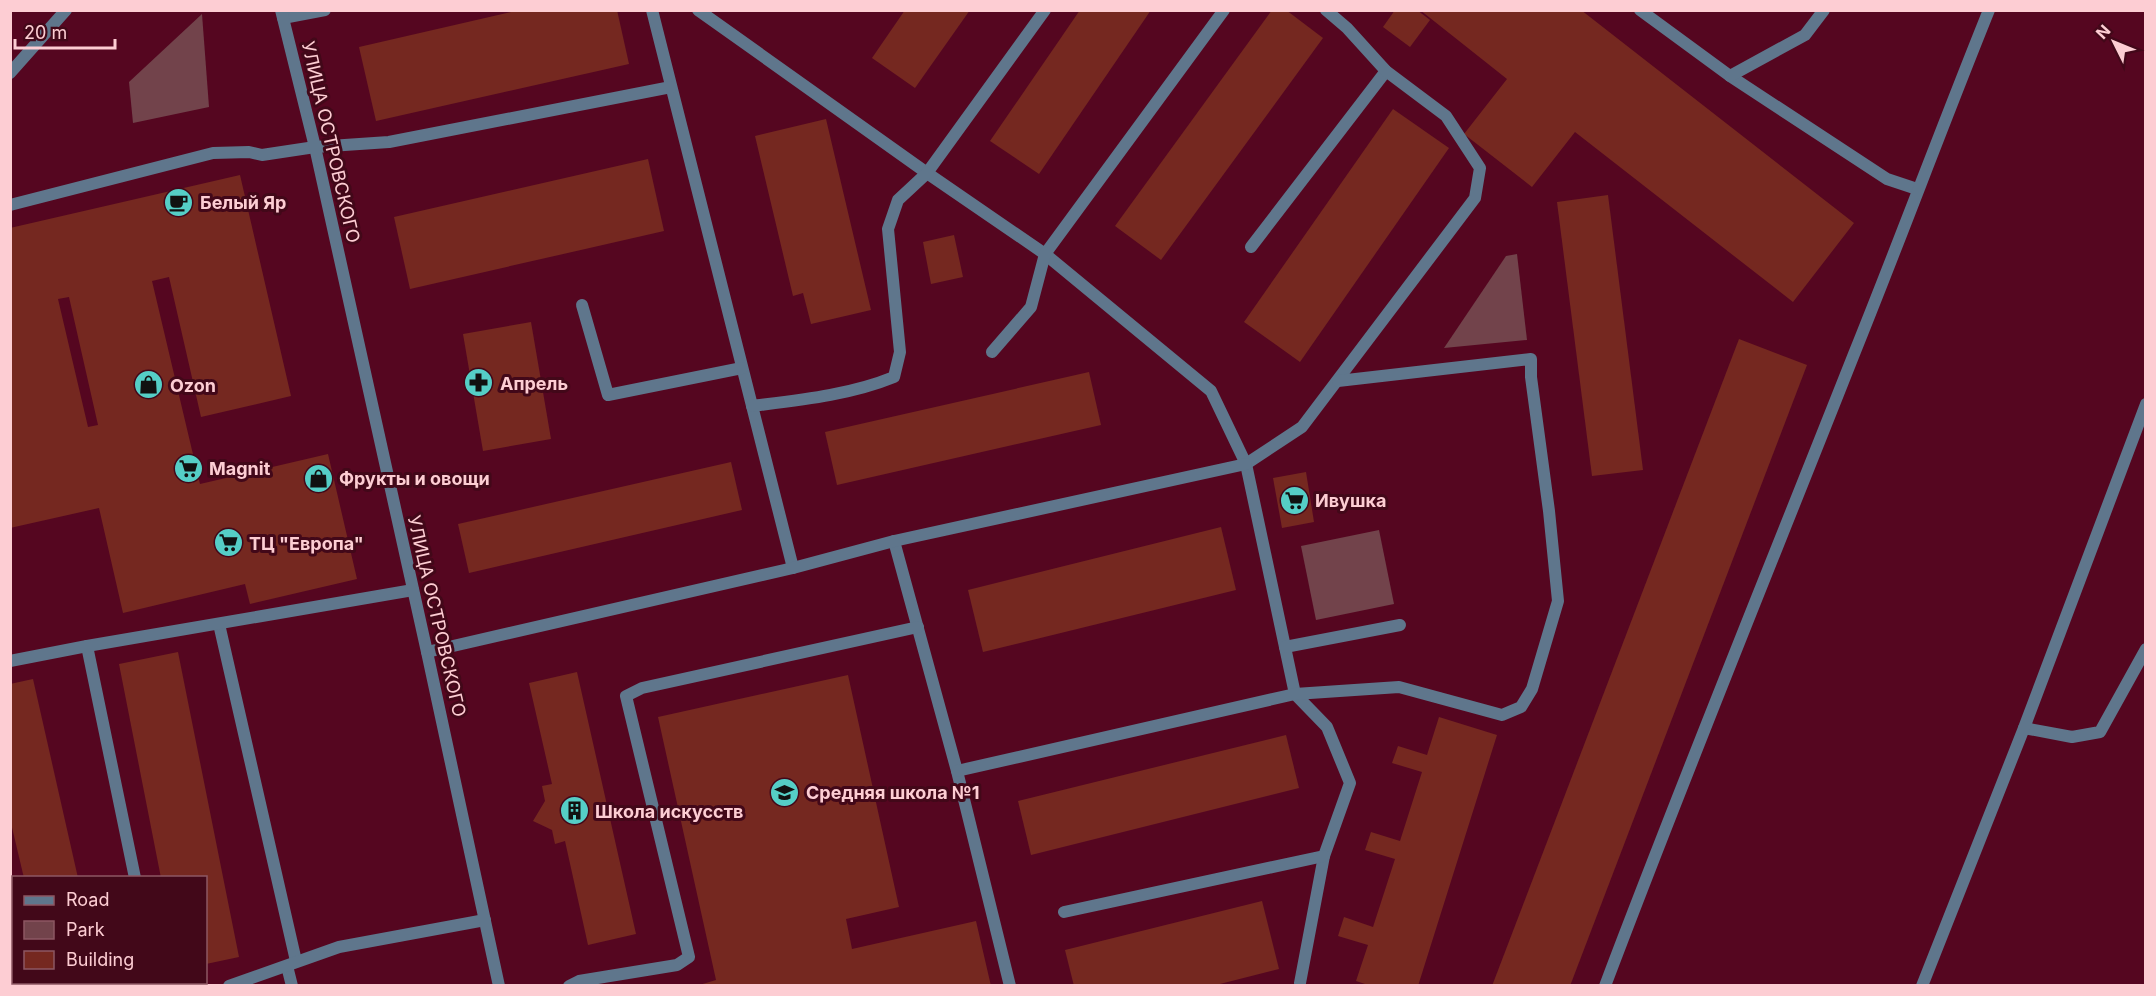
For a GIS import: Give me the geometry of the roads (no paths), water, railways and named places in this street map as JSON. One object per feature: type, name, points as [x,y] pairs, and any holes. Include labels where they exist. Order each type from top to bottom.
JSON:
[{"type":"street","points":[[10,73],[66,10]]},
{"type":"street","points":[[282,14],[325,10]]},
{"type":"street","points":[[652,10],[793,568]]},
{"type":"street","points":[[698,10],[1045,254],[1211,391],[1246,464],[1295,694],[1327,727],[1350,783],[1324,856],[1300,983]]},
{"type":"street","points":[[752,406],[808,399],[862,388],[894,377],[900,352],[888,229],[898,200],[927,173],[1045,10]]},
{"type":"street","points":[[992,352],[1031,307],[1045,254],[1224,10]]},
{"type":"street","points":[[428,652],[793,568],[894,541],[1246,464],[1302,428],[1474,198],[1480,168],[1446,116],[1386,71],[1347,28],[1326,10]]},
{"type":"street","points":[[1640,10],[1730,76],[1887,179],[1917,189]]},
{"type":"street","points":[[1730,76],[1805,35],[1824,10]]},
{"type":"street","points":[[1605,986],[1658,846],[1989,10]]},
{"type":"street","name":"УЛИЦА ОСТРОВСКОГО","points":[[282,14],[315,147],[428,652],[499,986]]},
{"type":"street","points":[[1251,247],[1386,71]]},
{"type":"street","points":[[10,205],[213,153],[249,152],[262,155],[315,147],[389,142],[671,87]]},
{"type":"street","points":[[582,305],[608,395],[742,368]]},
{"type":"street","points":[[957,771],[1295,694],[1399,687],[1502,715],[1521,708],[1532,689],[1558,601],[1549,511],[1531,377],[1531,359],[1338,381]]},
{"type":"street","points":[[1922,986],[2024,728],[2145,404]]},
{"type":"street","points":[[894,541],[957,771],[1010,986]]},
{"type":"street","points":[[10,661],[413,590]]},
{"type":"street","points":[[219,624],[291,963],[292,986]]},
{"type":"street","points":[[1285,646],[1400,625]]},
{"type":"street","points":[[569,986],[579,981],[677,965],[690,957],[626,696],[642,688],[918,627]]},
{"type":"street","points":[[87,646],[135,876]]},
{"type":"street","points":[[2024,728],[2072,737],[2100,732],[2145,649]]},
{"type":"street","points":[[1064,912],[1324,856]]},
{"type":"street","points":[[229,986],[339,946],[485,920]]},
{"type":"place","name":"Белый Яр","points":[[179,202]]},
{"type":"place","name":"Апрель","points":[[479,383]]},
{"type":"place","name":"Ozon","points":[[149,385]]},
{"type":"place","name":"Magnit","points":[[188,468]]},
{"type":"place","name":"Фрукты и овощи","points":[[318,478]]},
{"type":"place","name":"Ивушка","points":[[1294,500]]},
{"type":"place","name":"ТЦ \"Европа\"","points":[[228,543]]},
{"type":"place","name":"Средняя школа №1","points":[[785,792]]},
{"type":"place","name":"Школа искусств","points":[[574,811]]}]
